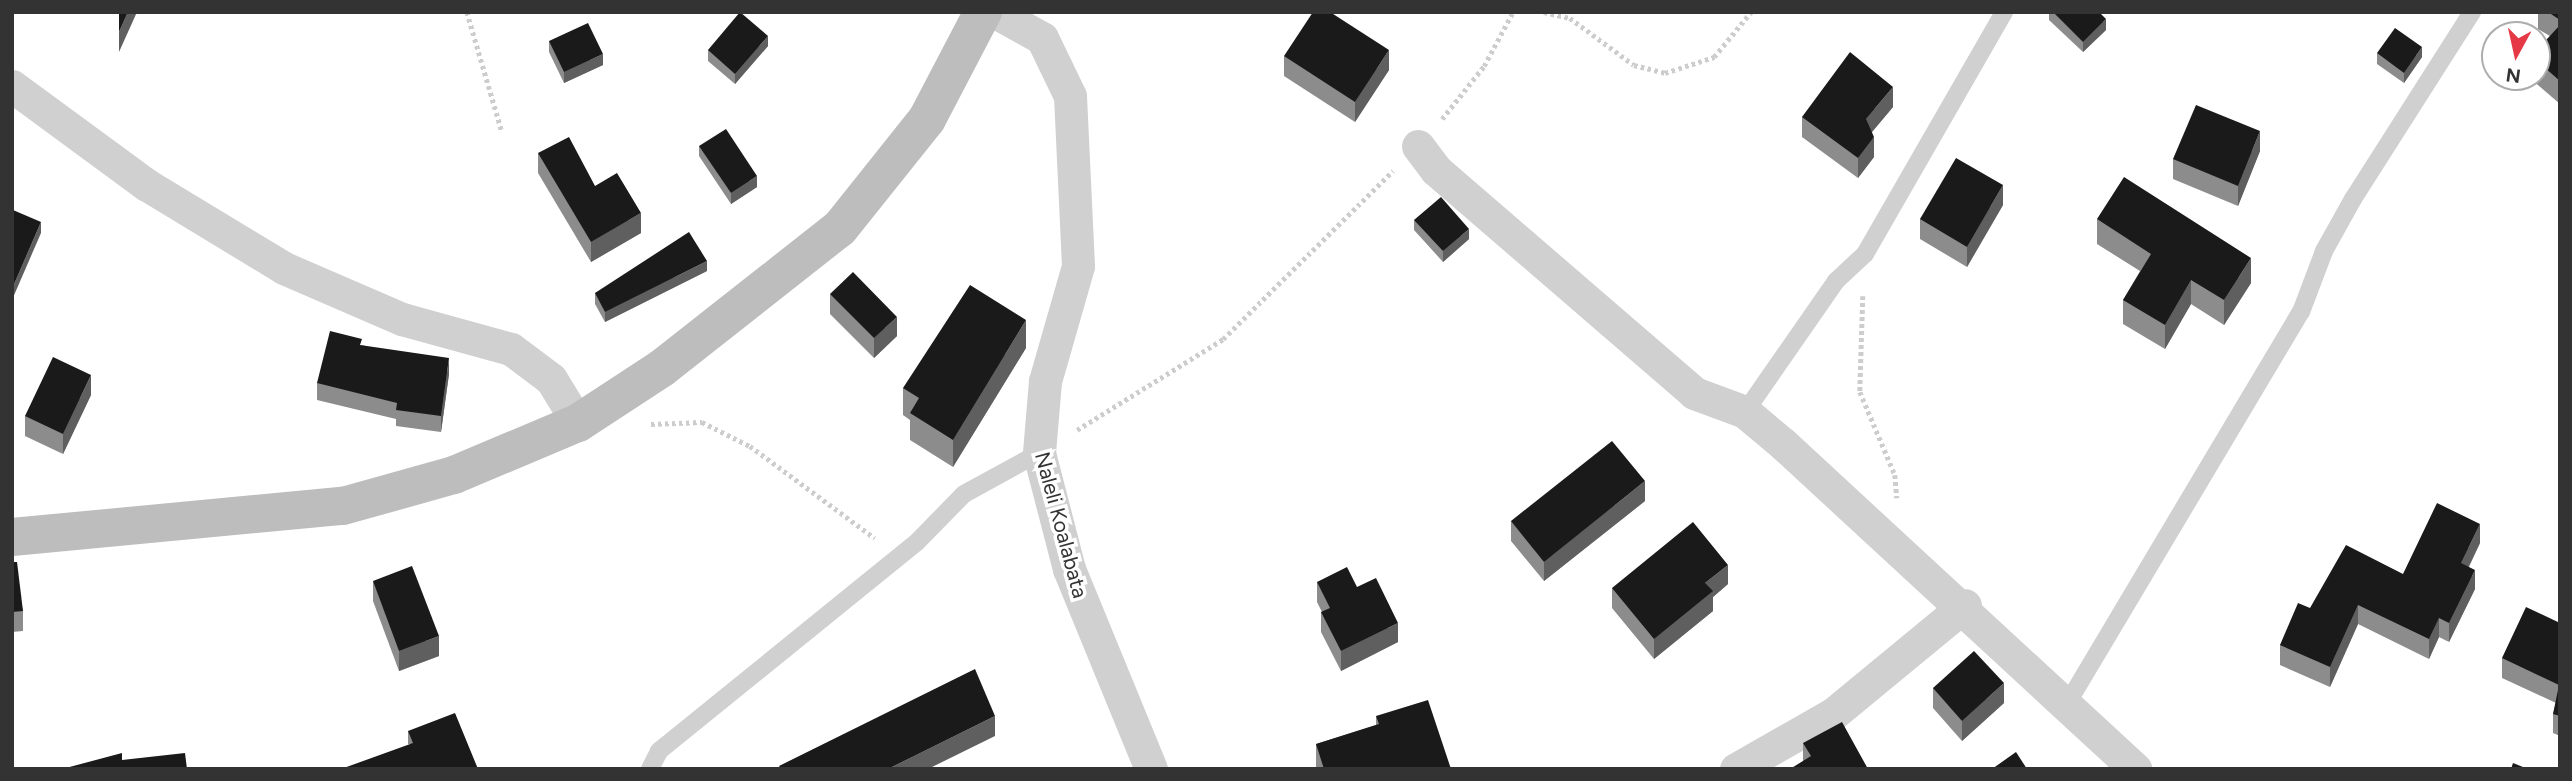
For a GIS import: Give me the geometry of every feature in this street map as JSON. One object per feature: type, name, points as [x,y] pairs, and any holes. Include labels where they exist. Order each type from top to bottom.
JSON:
[{"type":"street","points":[[12,537],[343,506],[454,475],[578,424],[840,228],[927,119],[983,12]]},
{"type":"street","name":"Naleli Koalabata","points":[[995,12],[1042,38],[1070,96],[1078,265],[1045,382],[1039,453],[1069,569],[1152,769]]},
{"type":"street","points":[[12,86],[147,185],[284,268],[402,319],[512,349],[551,379],[578,424]]},
{"type":"street","points":[[1418,146],[1436,170],[1694,393],[1745,412],[1902,554],[1965,605],[2067,704],[2107,749],[2135,769]]},
{"type":"street","points":[[1736,769],[1833,714],[1965,605]]},
{"type":"lane","points":[[1745,412],[1836,281],[1865,254],[2004,12]]},
{"type":"lane","points":[[2067,704],[2301,312],[2324,251],[2353,199],[2472,12]]},
{"type":"lane","points":[[650,769],[659,751],[900,555],[964,494],[1039,453]]},
{"type":"path","points":[[467,12],[502,131]]},
{"type":"path","points":[[1039,453],[1223,339],[1418,146],[1484,65],[1513,12]]},
{"type":"path","points":[[1544,12],[1570,18],[1633,65],[1665,73],[1714,57],[1751,12]]},
{"type":"path","points":[[1865,254],[1860,392],[1895,475],[1902,554]]},
{"type":"path","points":[[617,397],[653,426],[702,422],[750,446],[900,555]]},
{"type":"building","points":[[119,12],[128,12],[119,32]]},
{"type":"building","points":[[740,12],[768,36],[735,74],[708,50]]},
{"type":"building","points":[[1313,12],[1330,12],[1389,50],[1355,102],[1284,56]]},
{"type":"building","points":[[2053,12],[2099,12],[2106,19],[2083,42]]},
{"type":"building","points":[[2548,12],[2560,12],[2560,20]]},
{"type":"building","points":[[588,23],[603,54],[564,72],[549,41]]},
{"type":"building","points":[[2560,25],[2560,81],[2551,73],[2551,35]]},
{"type":"building","points":[[2395,28],[2422,47],[2404,73],[2377,53]]},
{"type":"building","points":[[1850,52],[1893,87],[1866,119],[1874,137],[1858,158],[1802,117]]},
{"type":"building","points":[[2196,105],[2260,131],[2238,186],[2173,159]]},
{"type":"building","points":[[726,129],[757,176],[731,193],[699,146]]},
{"type":"building","points":[[569,137],[595,186],[617,173],[641,213],[591,242],[538,153]]},
{"type":"building","points":[[1956,158],[2003,185],[1967,247],[1920,219]]},
{"type":"building","points":[[2124,177],[2251,258],[2224,300],[2191,280],[2165,325],[2123,300],[2151,254],[2097,219]]},
{"type":"building","points":[[1441,197],[1469,229],[1443,251],[1414,220]]},
{"type":"building","points":[[13,210],[41,222],[12,289],[12,213]]},
{"type":"building","points":[[689,232],[707,261],[605,312],[595,293]]},
{"type":"building","points":[[853,272],[897,317],[874,338],[830,294]]},
{"type":"building","points":[[970,285],[1026,320],[953,440],[910,413],[919,398],[903,388]]},
{"type":"building","points":[[330,331],[362,339],[360,345],[449,358],[441,416],[396,410],[397,403],[317,383]]},
{"type":"building","points":[[53,357],[91,375],[63,434],[25,416]]},
{"type":"building","points":[[1612,441],[1645,481],[1544,562],[1511,521]]},
{"type":"building","points":[[2437,503],[2480,524],[2461,563],[2475,570],[2449,623],[2439,618],[2429,639],[2358,605],[2330,667],[2280,645],[2298,603],[2310,608],[2346,545],[2403,574]]},
{"type":"building","points":[[1693,522],[1728,565],[1705,583],[1713,591],[1654,639],[1612,588]]},
{"type":"building","points":[[12,562],[17,562],[23,611],[12,612]]},
{"type":"building","points":[[412,566],[439,636],[399,651],[373,581]]},
{"type":"building","points":[[1347,567],[1357,587],[1376,578],[1398,623],[1341,651],[1321,612],[1330,608],[1317,582]]},
{"type":"building","points":[[2526,607],[2560,623],[2560,716],[2553,714],[2559,685],[2502,658]]},
{"type":"building","points":[[1974,651],[2004,683],[1962,721],[1933,688]]},
{"type":"building","points":[[975,669],[995,716],[888,769],[781,769],[779,766]]},
{"type":"building","points":[[1428,700],[1451,769],[1324,769],[1316,744],[1379,724],[1376,716]]},
{"type":"building","points":[[455,713],[478,769],[341,769],[413,743],[408,731]]},
{"type":"building","points":[[1842,722],[1868,769],[1790,769],[1811,756],[1803,743]]},
{"type":"building","points":[[2016,752],[2027,769],[1992,769]]},
{"type":"building","points":[[122,753],[122,760],[185,753],[187,769],[62,769]]},
{"type":"building","points":[[2513,763],[2528,769],[2511,769]]}]
